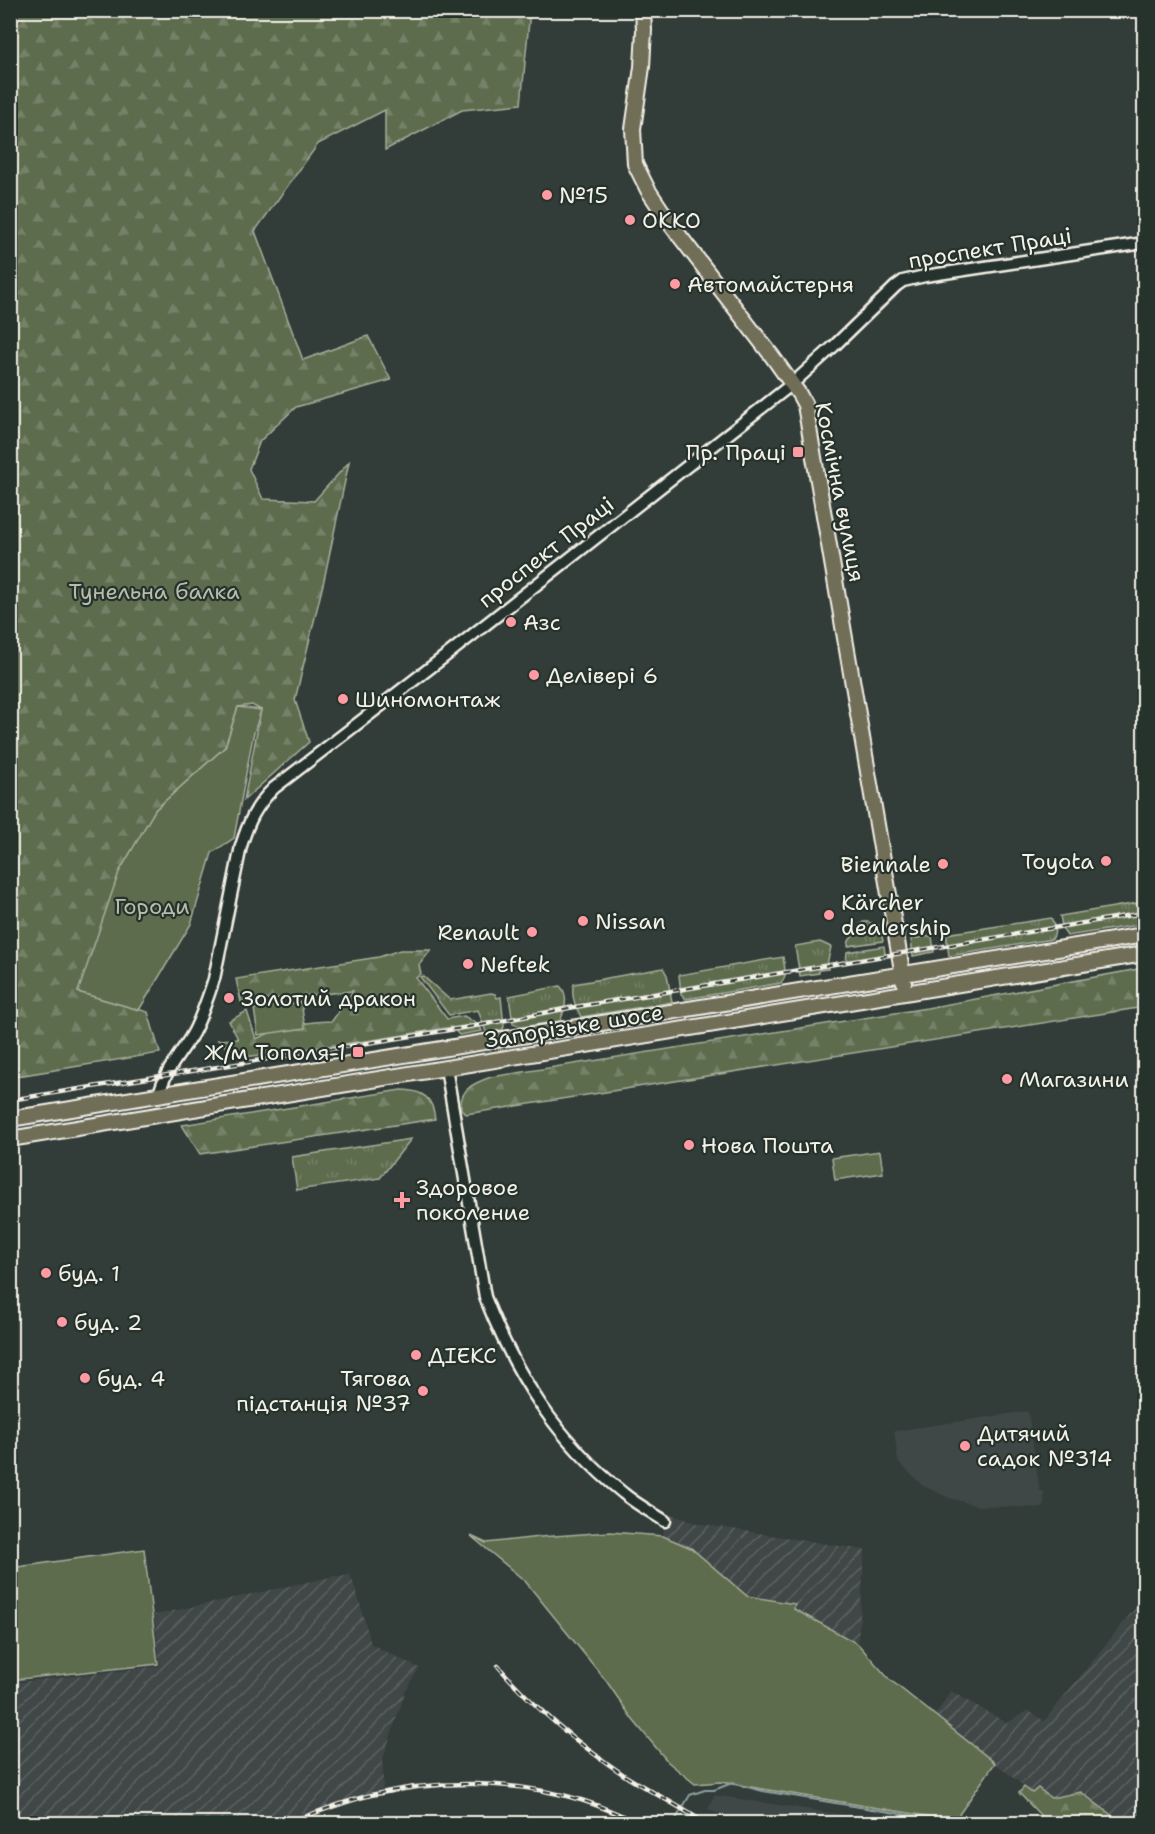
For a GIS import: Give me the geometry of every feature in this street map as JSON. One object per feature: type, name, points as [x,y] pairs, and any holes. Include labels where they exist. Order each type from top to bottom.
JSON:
[{"type":"main road","name":"Космічна вулиця","points":[[643,10],[642,67],[633,129],[635,164],[648,190],[672,226],[800,394],[805,405],[906,993]]},
{"type":"main road","name":"Запорізьке шосе","points":[[10,1119],[1144,935]]},
{"type":"main road","name":"Запорізьке шосе","points":[[10,1139],[1144,954]]},
{"type":"main road","points":[[443,1049],[446,1068]]},
{"type":"main road","points":[[159,1095],[163,1115]]},
{"type":"street","name":"проспект Праці","points":[[159,1095],[164,1076],[195,1029],[214,980],[247,826],[260,802],[274,788],[792,384],[896,286],[925,276],[1144,243]]},
{"type":"street","points":[[446,1068],[485,1297],[505,1345],[532,1394],[567,1441],[598,1473],[624,1495],[664,1521]]},
{"type":"shaded area","name":"Дитячий садок №314","points":[[1028,1411],[1040,1491],[1044,1491],[1044,1508],[978,1506],[949,1498],[923,1486],[898,1462],[894,1431]]},
{"type":"shaded area","points":[[667,1513],[696,1523],[865,1550],[858,1644],[794,1608],[795,1604],[747,1596],[691,1548],[663,1536]]},
{"type":"shaded area","points":[[350,1574],[371,1644],[419,1668],[405,1693],[383,1759],[383,1789],[272,1823],[11,1823],[11,1683],[160,1666],[154,1615]]},
{"type":"shaded area","points":[[1144,1597],[1144,1823],[1122,1823],[1081,1792],[1051,1798],[1032,1793],[935,1715],[951,1691],[1007,1723],[1028,1710],[1044,1721]]},
{"type":"shaded area","points":[[714,1795],[898,1823],[736,1823],[708,1809]]},
{"type":"green space","name":"Тунельна балка","points":[[11,11],[530,11],[521,104],[462,110],[385,150],[385,110],[318,144],[255,231],[303,360],[368,336],[391,380],[296,407],[260,441],[249,469],[263,499],[314,501],[349,462],[295,700],[309,742],[244,800],[261,710],[252,705],[238,707],[225,747],[155,810],[78,992],[148,1012],[160,1053],[11,1077]]},
{"type":"green space","name":"Городи","points":[[238,707],[261,710],[253,736],[234,838],[212,853],[191,924],[139,1010],[78,992],[119,872],[155,810],[225,747]]},
{"type":"green space","points":[[1144,902],[1144,924],[1067,936],[1063,930],[1060,916]]},
{"type":"green space","points":[[1051,918],[1055,931],[1052,939],[949,956],[946,934]]},
{"type":"green space","points":[[863,922],[880,926],[883,941],[848,946],[849,941]]},
{"type":"green space","points":[[932,936],[934,952],[913,956],[911,939]]},
{"type":"green space","points":[[820,942],[831,947],[828,969],[800,976],[795,946]]},
{"type":"green space","points":[[884,946],[883,957],[846,963],[847,952]]},
{"type":"green space","points":[[400,950],[431,950],[419,965],[421,974],[416,978],[447,1019],[464,1016],[479,1025],[482,1031],[459,1035],[452,1027],[245,1057],[232,1052],[218,1040],[238,1039],[229,1021],[247,1011],[256,1039],[293,1026],[332,1021],[353,991],[241,1002],[236,979],[379,957]]},
{"type":"green space","points":[[783,957],[785,974],[781,983],[686,999],[681,994],[679,975]]},
{"type":"green space","points":[[663,968],[667,975],[672,1002],[581,1017],[573,997],[574,984]]},
{"type":"green space","points":[[1144,968],[1144,1007],[466,1114],[461,1109],[462,1096],[465,1092],[474,1084],[491,1077],[927,1008]]},
{"type":"green space","points":[[423,976],[450,1000],[491,993],[497,998],[501,997],[504,1027],[502,1030],[486,1032],[478,1010],[449,1015],[420,977]]},
{"type":"green space","points":[[560,986],[565,998],[565,1007],[560,1021],[522,1027],[513,1024],[509,996]]},
{"type":"green space","points":[[301,1002],[305,1028],[258,1035],[254,1009]]},
{"type":"green space","points":[[409,1090],[425,1097],[432,1106],[435,1119],[200,1154],[182,1125]]},
{"type":"green space","points":[[411,1139],[380,1178],[297,1190],[292,1157]]},
{"type":"green space","points":[[880,1151],[883,1173],[835,1180],[832,1158]]},
{"type":"green space","points":[[610,1532],[663,1536],[691,1548],[747,1596],[795,1604],[794,1609],[858,1644],[889,1679],[995,1763],[953,1823],[939,1818],[720,1782],[695,1784],[668,1762],[525,1581],[471,1536],[486,1543]]},
{"type":"green space","points":[[144,1549],[158,1664],[11,1680],[11,1568]]},
{"type":"green space","points":[[1024,1787],[1032,1793],[1038,1788],[1051,1798],[1081,1792],[1122,1823],[1054,1823],[1042,1817],[1019,1793]]},
{"type":"waterway","points":[[673,1824],[690,1795],[732,1783],[763,1791],[952,1824]]},
{"type":"railway","points":[[10,1100],[481,1025],[569,1008],[1144,913]]},
{"type":"railway","points":[[498,1666],[543,1712],[592,1752],[627,1777],[706,1824]]},
{"type":"railway","points":[[284,1824],[371,1795],[450,1784],[503,1785],[556,1793],[596,1805],[641,1824]]},
{"type":"place","name":"№15","points":[[547,195]]},
{"type":"place","name":"OKKO","points":[[630,220]]},
{"type":"place","name":"Автомайстерня","points":[[675,284]]},
{"type":"place","name":"Пр. Праці","points":[[798,452]]},
{"type":"place","name":"Азс","points":[[511,622]]},
{"type":"place","name":"Делівері 6","points":[[534,675]]},
{"type":"place","name":"Шиномонтаж","points":[[343,699]]},
{"type":"place","name":"Toyota","points":[[1106,861]]},
{"type":"place","name":"Biennale","points":[[943,864]]},
{"type":"place","name":"Kärcher dealership","points":[[829,915]]},
{"type":"place","name":"Nissan","points":[[583,921]]},
{"type":"place","name":"Renault","points":[[532,932]]},
{"type":"place","name":"Neftek","points":[[468,964]]},
{"type":"place","name":"Золотий дракон","points":[[229,998]]},
{"type":"place","name":"Ж/м Тополя-1","points":[[358,1052]]},
{"type":"place","name":"Магазини","points":[[1007,1079]]},
{"type":"place","name":"Нова Пошта","points":[[689,1145]]},
{"type":"place","name":"Здоровое поколение","points":[[402,1200]]},
{"type":"place","name":"буд. 1","points":[[46,1273]]},
{"type":"place","name":"буд. 2","points":[[62,1322]]},
{"type":"place","name":"ДІЕКС","points":[[416,1355]]},
{"type":"place","name":"буд. 4","points":[[85,1378]]},
{"type":"place","name":"Тягова пiдстанцiя №37","points":[[423,1391]]},
{"type":"place","name":"Дитячий садок №314","points":[[965,1446]]}]
